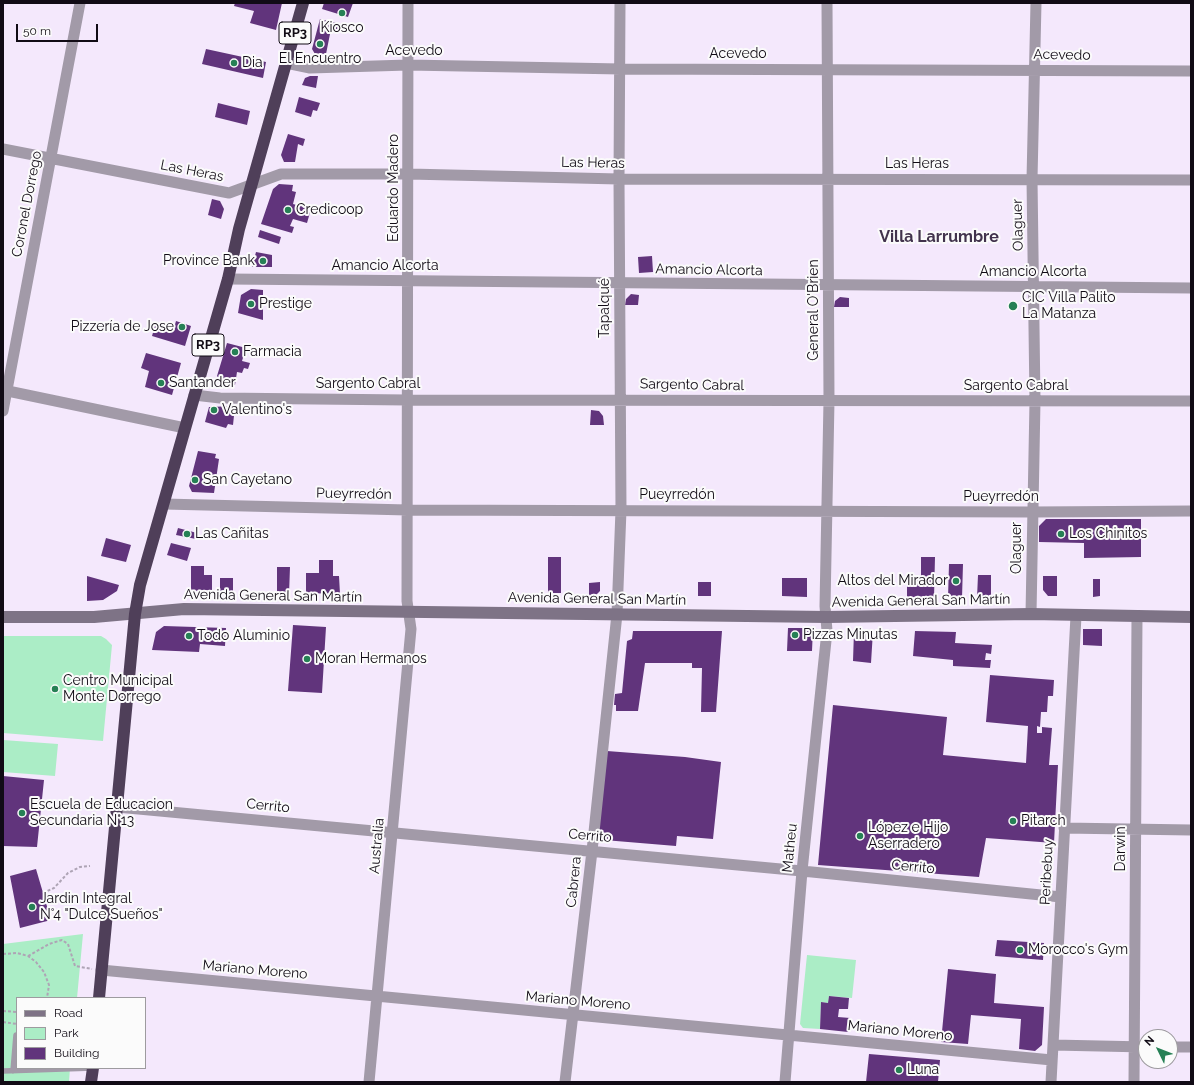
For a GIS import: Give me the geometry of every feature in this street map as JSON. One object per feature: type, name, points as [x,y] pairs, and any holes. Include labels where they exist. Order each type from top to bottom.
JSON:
[{"type":"highway","name":"RP3","points":[[99,997],[135,614],[140,585],[228,278],[239,229],[304,3]]},
{"type":"highway","points":[[91,1082],[93,1069]]},
{"type":"main road","name":"Avenida General San Martín","points":[[3,617],[94,617],[184,609],[409,613],[827,617],[1032,614],[1191,617]]},
{"type":"street","name":"Coronel Dorrego","points":[[3,411],[5,391],[80,3]]},
{"type":"street","name":"Eduardo Madero","points":[[408,3],[409,280],[407,601],[409,613]]},
{"type":"street","name":"Tapalqué","points":[[617,614],[620,510],[620,3]]},
{"type":"street","name":"General O'Brien","points":[[827,3],[829,179],[828,511],[825,606],[827,617]]},
{"type":"street","name":"Olaguer","points":[[1032,614],[1035,287],[1032,179],[1036,70],[1036,3]]},
{"type":"street","name":"Acevedo","points":[[286,63],[310,68],[408,65],[621,69],[1191,71]]},
{"type":"street","name":"Las Heras","points":[[3,149],[217,192],[229,193],[281,174],[409,174],[619,179],[1191,180]]},
{"type":"street","name":"Amancio Alcorta","points":[[228,278],[619,284],[1191,288]]},
{"type":"street","points":[[5,391],[185,428]]},
{"type":"street","name":"Sargento Cabral","points":[[194,395],[220,398],[408,400],[620,399],[829,401],[1191,401]]},
{"type":"street","name":"Pueyrredón","points":[[164,504],[408,510],[1032,512],[1191,511]]},
{"type":"street","name":"Australia","points":[[369,1082],[411,629],[409,613]]},
{"type":"street","name":"Cabrera","points":[[565,1082],[574,1016],[617,614]]},
{"type":"street","name":"Peribebuy","points":[[1051,1082],[1076,616]]},
{"type":"street","name":"Matheu","points":[[785,1082],[802,871],[827,617]]},
{"type":"street","name":"Darwin","points":[[1137,617],[1136,829],[1140,1029]]},
{"type":"street","name":"Cerrito","points":[[117,806],[393,834],[592,851],[1061,897]]},
{"type":"street","points":[[1064,828],[1191,830]]},
{"type":"street","name":"Mariano Moreno","points":[[101,970],[574,1016],[1052,1060]]},
{"type":"street","points":[[1053,1045],[1138,1047]]},
{"type":"street","points":[[1178,1047],[1191,1047]]},
{"type":"street","name":"Darwin","points":[[1134,1082],[1138,1059]]},
{"type":"lane","points":[[13,1071],[16,1035]]},
{"type":"lane","points":[[3,1071],[51,1069]]},
{"type":"path","points":[[43,893],[54,888],[68,874],[80,867],[90,866]]},
{"type":"path","points":[[28,956],[49,944],[62,940],[68,944],[75,966],[101,970]]},
{"type":"path","points":[[3,954],[17,953],[28,956],[44,972],[50,985],[47,997]]},
{"type":"path","points":[[3,1011],[16,1012]]},
{"type":"path","points":[[3,1022],[16,1024]]},
{"type":"green space","name":"Centro Municipal Monte Dorrego","points":[[3,636],[101,636],[112,645],[103,741],[3,733]]},
{"type":"green space","points":[[3,740],[58,744],[55,776],[3,772]]},
{"type":"green space","points":[[83,934],[77,997],[16,997],[16,1069],[70,1069],[69,1082],[3,1082],[3,944]]},
{"type":"green space","points":[[807,955],[856,960],[852,998],[829,996],[828,1003],[821,1002],[820,1029],[803,1028],[800,1024]]},
{"type":"building","points":[[235,3],[282,3],[276,30],[250,23],[254,11],[234,6]]},
{"type":"building","name":"Kiosco","points":[[324,3],[353,3],[348,17],[322,9]]},
{"type":"building","points":[[320,19],[341,24],[339,31],[331,29],[326,54],[315,54],[312,49]]},
{"type":"building","name":"Dia","points":[[206,49],[266,62],[263,78],[202,64]]},
{"type":"building","points":[[310,76],[318,76],[316,88],[302,85],[305,78]]},
{"type":"building","points":[[299,97],[320,103],[317,111],[313,110],[311,117],[295,112]]},
{"type":"building","points":[[218,103],[250,111],[247,125],[215,117]]},
{"type":"building","points":[[288,134],[305,139],[303,146],[298,144],[295,162],[284,162],[281,155]]},
{"type":"building","points":[[279,184],[293,185],[292,191],[296,192],[293,204],[311,209],[307,223],[293,219],[290,226],[294,227],[292,233],[261,224],[273,189]]},
{"type":"building","points":[[212,199],[220,201],[224,209],[221,219],[208,215]]},
{"type":"building","points":[[260,230],[281,237],[279,244],[258,237]]},
{"type":"building","name":"Province Bank","points":[[256,252],[272,255],[272,267],[252,267]]},
{"type":"building","points":[[652,256],[653,272],[639,273],[638,257]]},
{"type":"building","name":"Prestige","points":[[251,289],[263,290],[263,320],[238,313],[241,295]]},
{"type":"building","points":[[631,294],[639,295],[638,305],[625,305],[626,299]]},
{"type":"building","points":[[840,297],[849,298],[849,307],[834,307],[835,301]]},
{"type":"building","points":[[176,321],[191,326],[185,346],[152,336],[156,322],[174,328]]},
{"type":"building","points":[[227,343],[246,348],[242,361],[250,363],[248,369],[244,368],[242,373],[237,372],[235,385],[225,385],[217,376]]},
{"type":"building","points":[[146,353],[181,363],[172,395],[145,387],[149,371],[141,368]]},
{"type":"building","points":[[235,406],[233,425],[228,424],[226,428],[205,422],[209,407]]},
{"type":"building","points":[[591,410],[599,411],[603,416],[604,425],[590,425]]},
{"type":"building","points":[[198,451],[216,454],[215,458],[219,459],[214,493],[192,492],[189,486]]},
{"type":"building","points":[[1046,519],[1141,519],[1141,557],[1084,558],[1084,543],[1039,542],[1039,526]]},
{"type":"building","name":"Las Cañitas","points":[[178,528],[197,533],[196,539],[176,535]]},
{"type":"building","points":[[106,538],[131,545],[126,562],[101,556]]},
{"type":"building","points":[[171,543],[191,548],[187,561],[167,555]]},
{"type":"building","points":[[548,557],[561,557],[561,593],[548,593]]},
{"type":"building","points":[[921,557],[935,557],[934,598],[907,597],[907,576],[921,576]]},
{"type":"building","points":[[319,560],[333,560],[333,576],[339,576],[340,594],[306,593],[306,573],[319,573]]},
{"type":"building","name":"Altos del Mirador","points":[[949,564],[963,564],[962,598],[948,598]]},
{"type":"building","points":[[191,566],[204,566],[204,575],[212,575],[212,590],[191,591]]},
{"type":"building","points":[[277,567],[290,567],[289,595],[277,594]]},
{"type":"building","points":[[978,575],[991,575],[991,598],[977,598]]},
{"type":"building","points":[[87,576],[119,585],[117,591],[103,600],[87,601]]},
{"type":"building","points":[[1043,576],[1057,576],[1057,596],[1048,596],[1043,590]]},
{"type":"building","points":[[220,578],[233,578],[233,593],[220,592]]},
{"type":"building","points":[[782,578],[807,578],[807,597],[782,596]]},
{"type":"building","points":[[1093,579],[1100,579],[1100,596],[1093,597]]},
{"type":"building","points":[[600,582],[600,591],[594,597],[589,597],[589,583]]},
{"type":"building","points":[[698,582],[711,582],[711,596],[698,596]]},
{"type":"building","name":"Moran Hermanos","points":[[293,625],[326,627],[322,693],[288,691]]},
{"type":"building","points":[[164,626],[226,628],[225,646],[200,644],[199,652],[152,650],[156,632]]},
{"type":"building","points":[[788,628],[813,628],[812,651],[787,651]]},
{"type":"building","points":[[1083,629],[1102,629],[1102,646],[1083,645]]},
{"type":"building","points":[[633,631],[722,631],[716,712],[701,712],[702,668],[692,668],[692,663],[645,663],[638,711],[616,711],[616,705],[614,705],[615,694],[622,693],[627,641],[632,639]]},
{"type":"building","points":[[854,631],[873,631],[871,663],[853,661]]},
{"type":"building","points":[[915,631],[956,632],[955,643],[992,645],[991,654],[986,653],[985,660],[991,660],[990,668],[953,666],[953,660],[913,656]]},
{"type":"building","points":[[990,675],[1054,680],[1053,696],[1048,696],[1047,712],[1041,712],[1040,727],[1037,726],[1037,733],[1042,733],[1042,727],[1052,728],[1049,765],[1058,765],[1054,843],[986,838],[979,877],[818,865],[833,705],[947,717],[943,755],[1026,763],[1028,726],[986,722]]},
{"type":"building","points":[[607,751],[685,757],[721,762],[713,839],[677,836],[676,846],[604,840],[598,834]]},
{"type":"building","name":"Escuela de Educacion Secundaria N°13","points":[[3,776],[44,780],[37,847],[3,846]]},
{"type":"building","name":"Jardin Integral N°4 \"Dulce Sueños\"","points":[[36,869],[51,920],[20,928],[10,876]]},
{"type":"building","name":"Morocco's Gym","points":[[997,940],[1044,943],[1043,960],[995,956]]},
{"type":"building","points":[[948,969],[996,974],[994,1003],[1044,1007],[1042,1045],[1035,1051],[1019,1049],[1021,1019],[971,1015],[968,1044],[941,1042]]},
{"type":"building","points":[[829,996],[849,998],[848,1009],[839,1009],[838,1017],[850,1018],[848,1032],[820,1029],[821,1002],[828,1003]]},
{"type":"building","points":[[869,1054],[940,1060],[938,1082],[866,1082]]},
{"type":"place","name":"Kiosco","points":[[342,13]]},
{"type":"place","name":"El Encuentro","points":[[320,44]]},
{"type":"place","name":"Dia","points":[[234,63]]},
{"type":"place","name":"Credicoop","points":[[288,210]]},
{"type":"place","name":"Province Bank","points":[[263,261]]},
{"type":"place","name":"Prestige","points":[[251,304]]},
{"type":"place","name":"CIC Villa Palito La Matanza","points":[[1013,306]]},
{"type":"place","name":"Pizzería de Jose","points":[[182,327]]},
{"type":"place","name":"Farmacia","points":[[235,352]]},
{"type":"place","name":"Santander","points":[[161,383]]},
{"type":"place","name":"Valentino's","points":[[214,410]]},
{"type":"place","name":"San Cayetano","points":[[195,480]]},
{"type":"place","name":"Las Cañitas","points":[[187,534]]},
{"type":"place","name":"Los Chinitos","points":[[1061,534]]},
{"type":"place","name":"Altos del Mirador","points":[[956,581]]},
{"type":"place","name":"Pizzas Minutas","points":[[795,635]]},
{"type":"place","name":"Todo Aluminio","points":[[189,636]]},
{"type":"place","name":"Moran Hermanos","points":[[307,659]]},
{"type":"place","name":"Centro Municipal Monte Dorrego","points":[[55,689]]},
{"type":"place","name":"Escuela de Educacion Secundaria N°13","points":[[22,813]]},
{"type":"place","name":"Pitarch","points":[[1013,821]]},
{"type":"place","name":"López e Hijo Aserradero","points":[[860,836]]},
{"type":"place","name":"Jardin Integral N°4 \"Dulce Sueños\"","points":[[32,907]]},
{"type":"place","name":"Morocco's Gym","points":[[1020,950]]},
{"type":"place","name":"Luna","points":[[899,1070]]},
{"type":"district","name":"Villa Larrumbre","points":[[939,237]]}]
